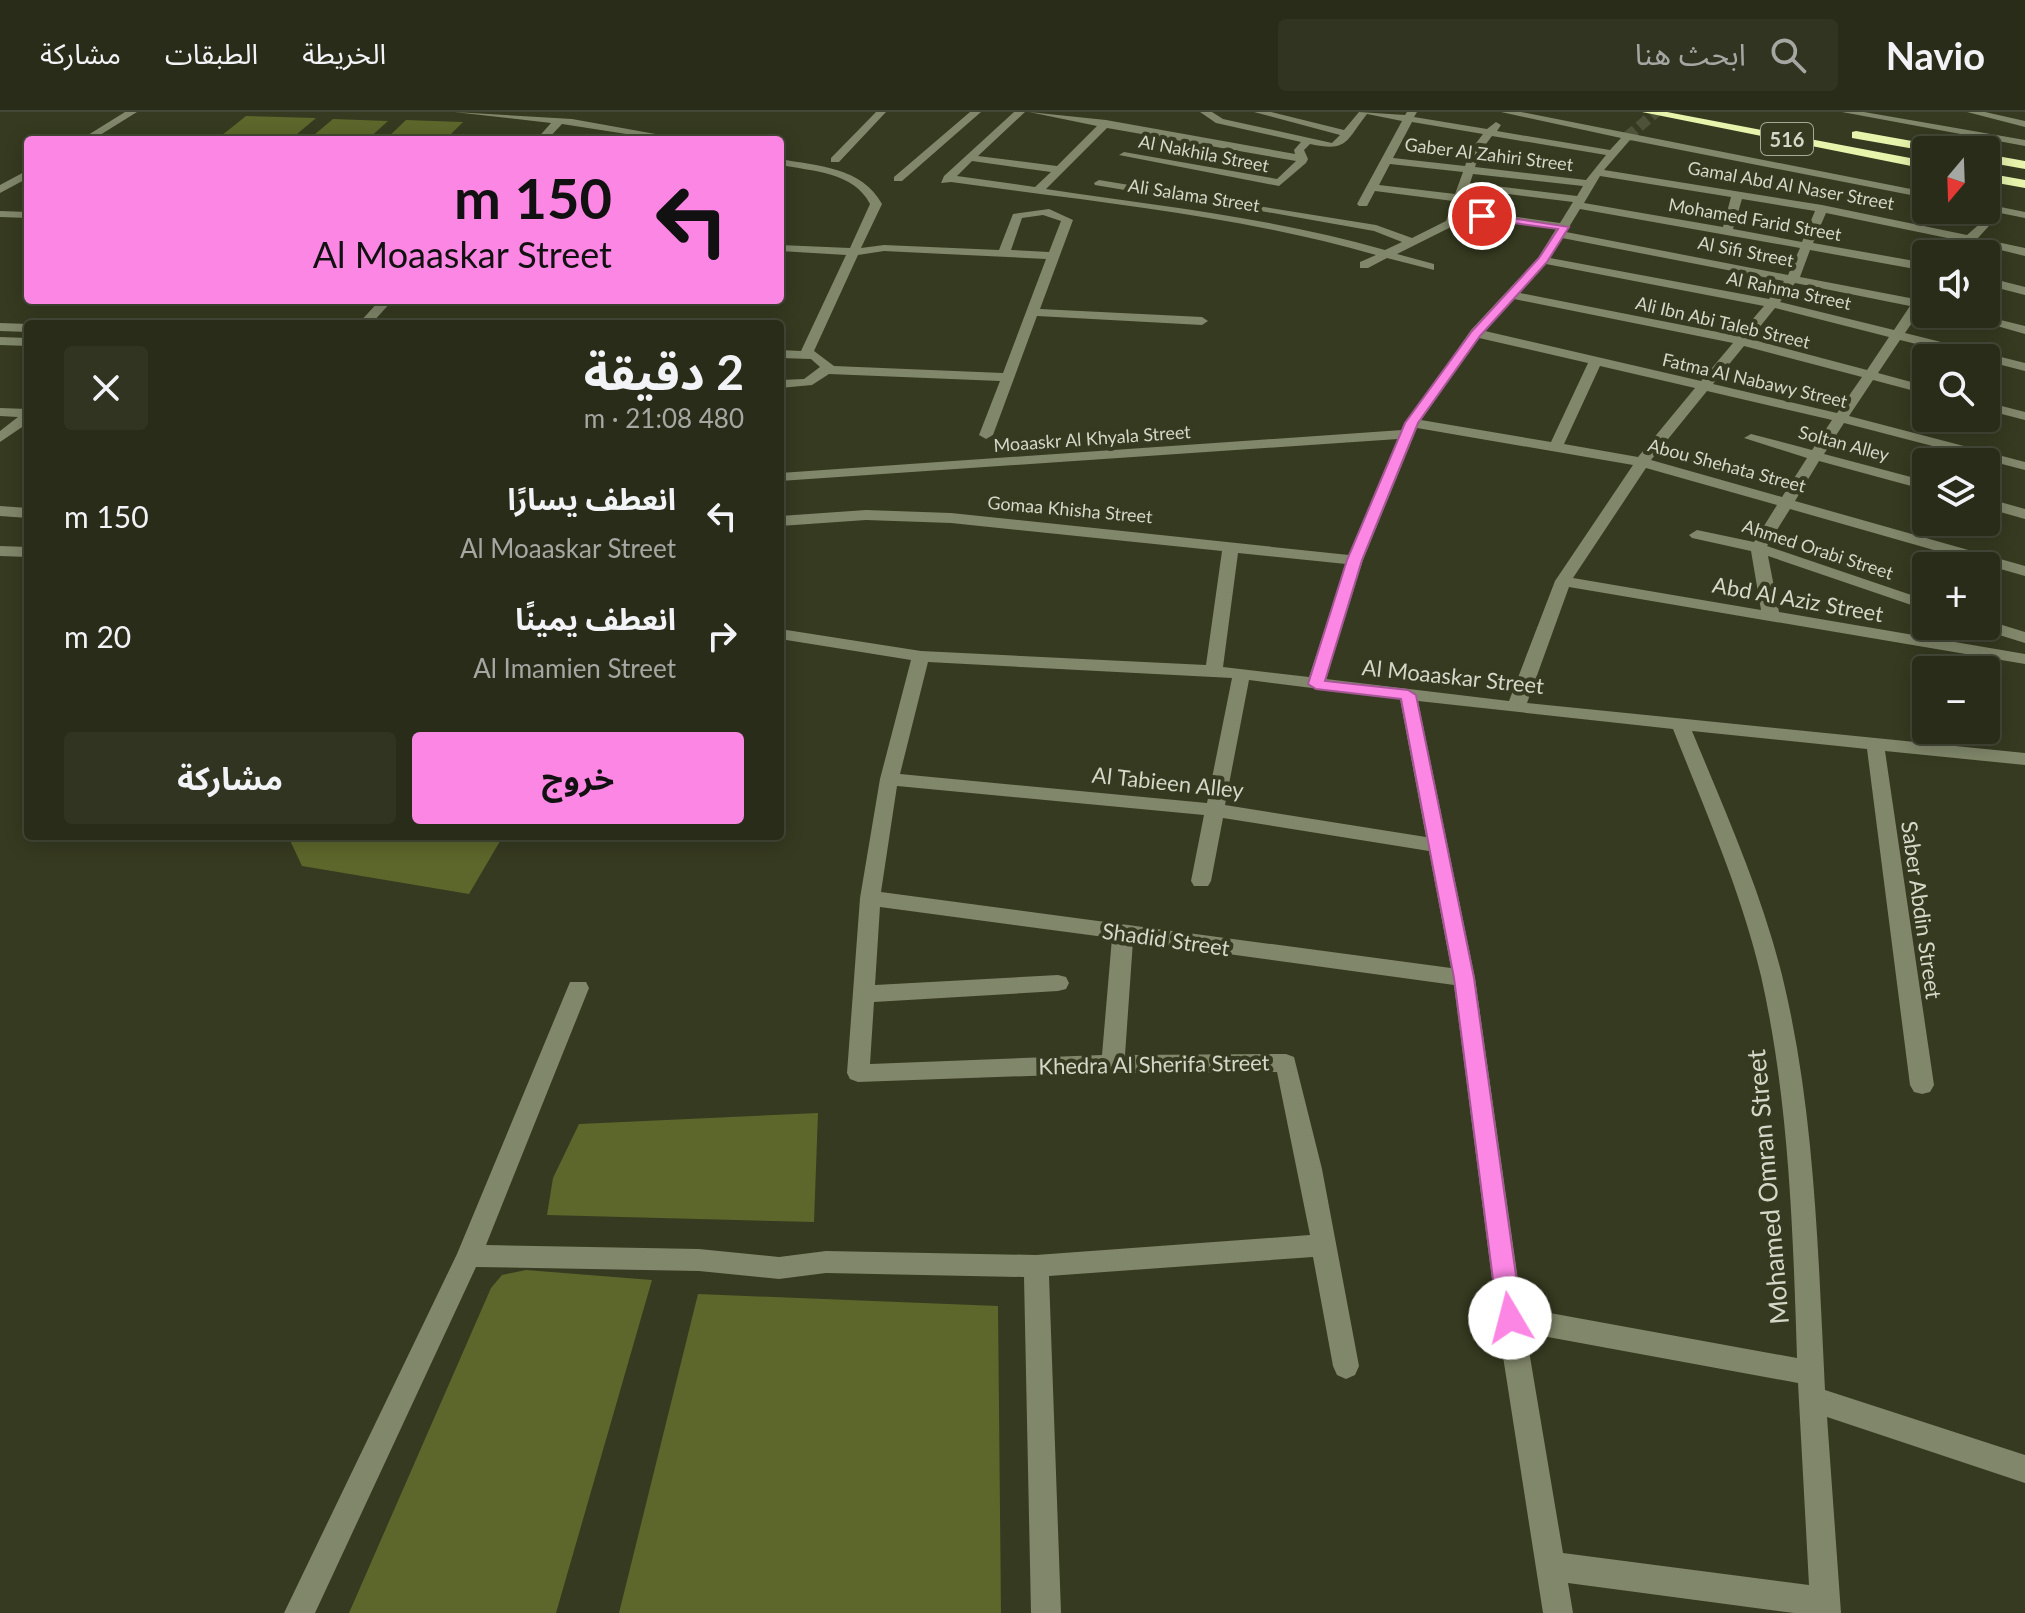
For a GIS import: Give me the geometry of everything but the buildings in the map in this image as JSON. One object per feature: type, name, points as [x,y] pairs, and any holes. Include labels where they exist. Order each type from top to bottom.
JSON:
[{"type":"highway","name":"516","points":[[1648,112],[1912,162]]},
{"type":"highway","name":"516","points":[[1843,133],[1912,145]]},
{"type":"highway","points":[[2000,161],[2025,165]]},
{"type":"highway","points":[[2000,180],[2025,184]]},
{"type":"street","points":[[92,136],[132,112]]},
{"type":"street","points":[[459,112],[559,121],[658,136]]},
{"type":"street","points":[[835,160],[881,112]]},
{"type":"street","points":[[898,179],[976,112]]},
{"type":"street","points":[[971,158],[1020,112]]},
{"type":"street","points":[[1034,112],[1303,159]]},
{"type":"street","points":[[1090,121],[1101,112]]},
{"type":"street","points":[[1259,112],[1346,134]]},
{"type":"street","points":[[1284,135],[1313,112]]},
{"type":"street","points":[[1197,121],[1206,113],[1220,121],[1336,146],[1367,112],[1409,115],[1490,133],[1610,153]]},
{"type":"street","points":[[1364,265],[1451,223],[1475,151],[1506,112],[1720,155],[1800,188],[1912,194]]},
{"type":"street","points":[[1847,112],[2025,143]]},
{"type":"street","points":[[1972,112],[2025,124]]},
{"type":"street","points":[[1363,204],[1409,115]]},
{"type":"street","points":[[1528,139],[1545,120]]},
{"type":"street","points":[[545,136],[559,121]]},
{"type":"street","points":[[1039,190],[1106,123]]},
{"type":"street","points":[[1176,135],[1186,128]]},
{"type":"street","name":"Al Nakhila Street","points":[[1147,130],[1120,160],[1279,183],[1303,159]]},
{"type":"street","points":[[1316,684],[1355,560],[1409,428],[1476,333],[1543,260],[1610,153],[1627,137]]},
{"type":"street","points":[[1303,159],[1299,150],[1308,140]]},
{"type":"street","points":[[1712,166],[1720,155]]},
{"type":"street","points":[[971,158],[1059,170]]},
{"type":"street","name":"Ali Salama Street","points":[[971,158],[947,179],[1087,196],[1256,223],[1323,236],[1430,267]]},
{"type":"street","name":"Gaber Al Zahiri Street","points":[[1384,160],[1467,170],[1593,178]]},
{"type":"street","points":[[784,163],[847,178],[870,191],[876,204],[876,210],[806,354]]},
{"type":"street","points":[[0,190],[24,175]]},
{"type":"street","points":[[1087,196],[1103,178],[1192,198]]},
{"type":"street","name":"Gamal Abd Al Naser Street","points":[[1593,178],[1700,181],[1738,193],[1800,188],[1822,208],[2025,252]]},
{"type":"street","name":"Mohamed Farid Street","points":[[1462,185],[1579,202],[1912,265]]},
{"type":"street","points":[[1371,187],[1459,198]]},
{"type":"street","points":[[1727,232],[1738,193]]},
{"type":"street","points":[[0,203],[24,205]]},
{"type":"street","points":[[1223,203],[1376,228],[1410,241]]},
{"type":"street","points":[[1516,707],[1563,581],[1642,462],[1793,278],[1822,208]]},
{"type":"street","points":[[986,435],[1067,220],[1059,214],[1035,212],[1017,216],[1004,253]]},
{"type":"street","name":"Al Sifi Street","points":[[1455,212],[1912,298]]},
{"type":"street","points":[[2000,213],[2025,215]]},
{"type":"street","points":[[0,214],[24,215]]},
{"type":"street","points":[[1416,221],[1439,231]]},
{"type":"street","points":[[1971,238],[1980,224]]},
{"type":"street","points":[[784,238],[884,248],[1054,256]]},
{"type":"street","points":[[784,248],[858,246]]},
{"type":"street","name":"Al Rahma Street","points":[[1543,260],[1773,304],[2025,367]]},
{"type":"street","points":[[2000,285],[2025,291]]},
{"type":"street","name":"Ali Ibn Abi Taleb Street","points":[[1512,295],[1742,341],[1912,386]]},
{"type":"street","points":[[368,320],[383,304]]},
{"type":"street","points":[[1033,312],[1202,321]]},
{"type":"street","points":[[1771,616],[1758,548],[1815,456],[1912,314]]},
{"type":"street","points":[[2000,324],[2025,330]]},
{"type":"street","points":[[0,327],[24,328]]},
{"type":"street","name":"Fatma Al Nabawy Street","points":[[1476,333],[1841,418],[2025,466]]},
{"type":"street","points":[[0,341],[24,342]]},
{"type":"street","points":[[784,354],[821,358],[827,370]]},
{"type":"street","points":[[1555,448],[1596,361]]},
{"type":"street","points":[[784,385],[816,380],[827,370],[1008,377]]},
{"type":"street","points":[[2000,410],[2025,416]]},
{"type":"street","points":[[0,412],[24,414]]},
{"type":"street","points":[[0,438],[24,417]]},
{"type":"street","name":"Abou Shehata Street","points":[[1409,428],[1642,462],[2025,571]]},
{"type":"street","name":"Moaaskr Al Khyala Street","points":[[784,477],[1409,428]]},
{"type":"street","name":"Soltan Alley","points":[[1751,438],[1912,482]]},
{"type":"street","points":[[2000,507],[2025,514]]},
{"type":"street","points":[[0,511],[24,513]]},
{"type":"street","name":"Gomaa Khisha Street","points":[[784,521],[909,515],[1231,545],[1355,560]]},
{"type":"street","name":"Ahmed Orabi Street","points":[[1697,535],[1758,548],[1912,600]]},
{"type":"street","points":[[1214,671],[1231,545]]},
{"type":"street","points":[[0,551],[24,552]]},
{"type":"street","name":"Abd Al Aziz Street","points":[[1563,581],[2025,659]]},
{"type":"street","points":[[2000,630],[2025,638]]},
{"type":"street","name":"Al Moaaskar Street","points":[[784,635],[921,656],[1214,671],[1516,707],[2025,759]]},
{"type":"street","points":[[921,656],[889,779],[870,898],[862,994],[1058,983]]},
{"type":"street","points":[[1201,881],[1241,675]]},
{"type":"street","points":[[1408,695],[1464,978],[1510,1318],[1558,1613]]},
{"type":"street","name":"Mohamed Omran Street","points":[[1680,724],[1742,882],[1763,945],[1778,1009],[1798,1156],[1826,1608]]},
{"type":"street","name":"Saber Abdin Street","points":[[1875,742],[1922,1085]]},
{"type":"street","name":"Al Tabieen Alley","points":[[889,779],[1216,810],[1440,846]]},
{"type":"street","name":"Shadid Street","points":[[870,898],[1464,978]]},
{"type":"street","points":[[1113,1064],[1123,934]]},
{"type":"street","points":[[299,1613],[469,1256],[578,988]]},
{"type":"street","name":"Khedra Al Sherifa Street","points":[[862,994],[858,1073],[1113,1064],[1286,1063],[1310,1169],[1346,1366]]},
{"type":"street","points":[[469,1256],[699,1260],[779,1268],[826,1262],[1036,1266],[1322,1245]]},
{"type":"street","points":[[1036,1266],[1046,1613]]},
{"type":"street","points":[[1510,1318],[1811,1386],[2025,1469]]},
{"type":"street","points":[[1549,1566],[1826,1608]]},
{"type":"green space","points":[[246,116],[316,118],[295,136],[221,136]]},
{"type":"green space","points":[[333,119],[388,121],[371,136],[313,136]]},
{"type":"green space","points":[[406,120],[463,122],[449,136],[389,136]]},
{"type":"green space","points":[[290,840],[501,840],[469,894],[302,866]]},
{"type":"green space","points":[[818,1113],[814,1222],[547,1215],[553,1178],[579,1124]]},
{"type":"green space","points":[[526,1270],[652,1280],[556,1613],[349,1613],[491,1288],[502,1275]]},
{"type":"green space","points":[[698,1294],[998,1306],[1001,1613],[619,1613]]},
{"type":"tunnel","points":[[1627,137],[1656,112]]},
{"type":"route","points":[[1482,216],[1564,227],[1543,260],[1476,333],[1406,434],[1355,560],[1316,684],[1408,695],[1464,978],[1510,1318]]}]
